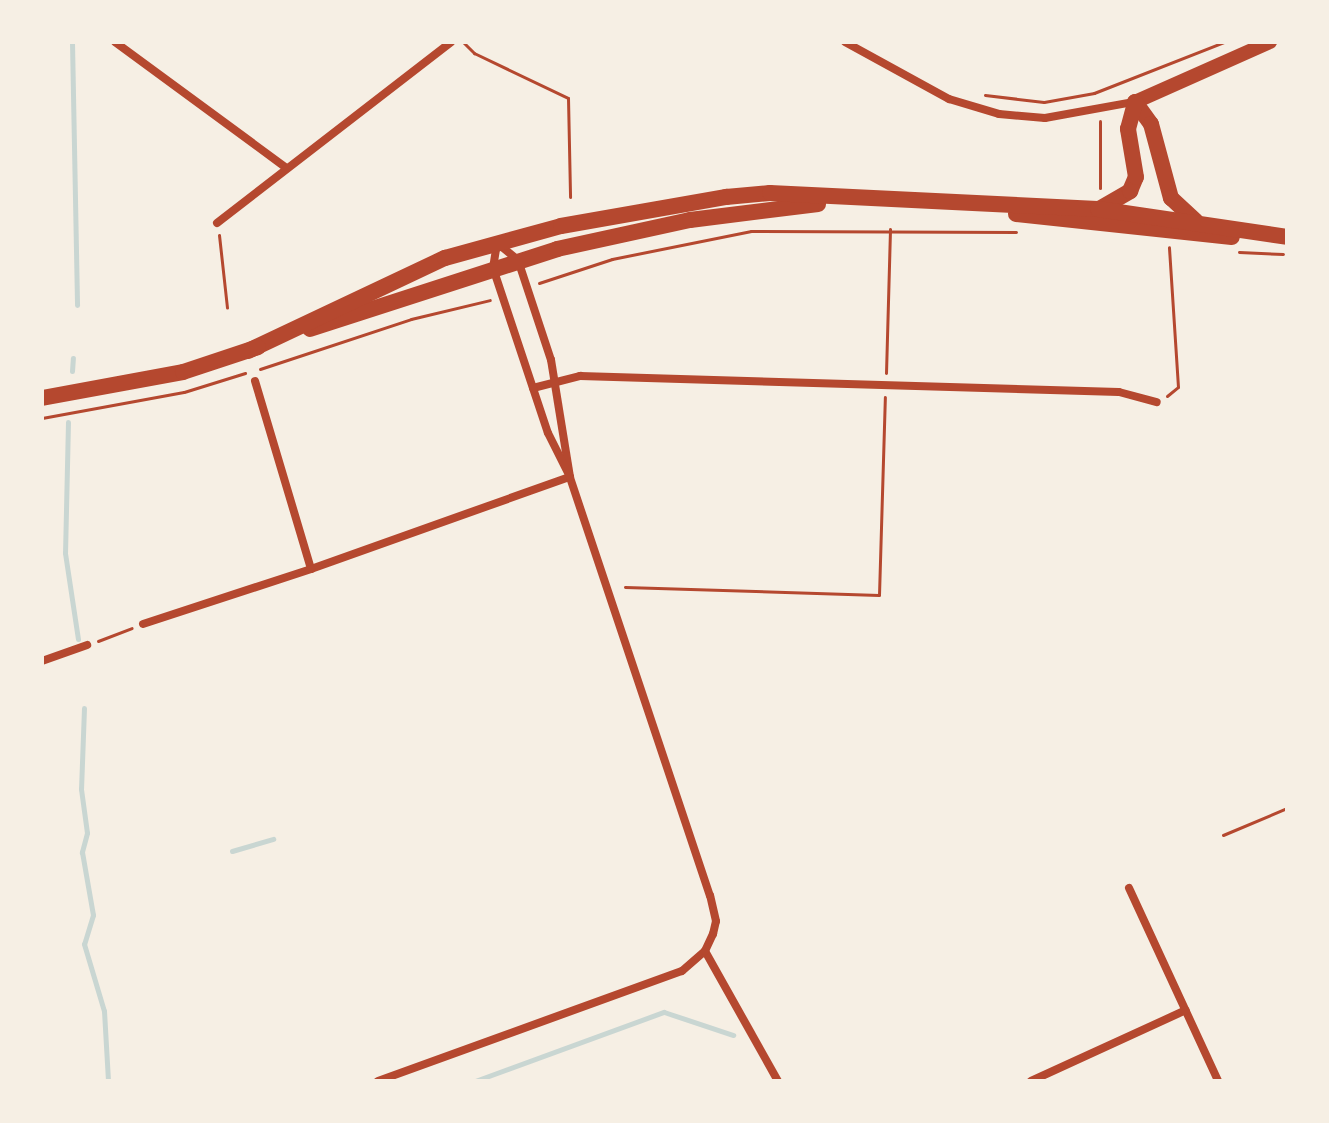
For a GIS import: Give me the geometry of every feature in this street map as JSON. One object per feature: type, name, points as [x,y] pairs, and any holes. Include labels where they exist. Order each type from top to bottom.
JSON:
[{"type":"main road","points":[[1135,102],[1270,42]]},
{"type":"main road","points":[[1098,209],[1130,191],[1136,177],[1128,129],[1135,102]]},
{"type":"main road","points":[[1135,102],[1151,124],[1171,198],[1198,222]]},
{"type":"main road","points":[[248,351],[391,281],[497,243],[628,211],[726,197],[770,193],[959,205],[1098,209],[1287,238]]},
{"type":"main road","points":[[42,398],[154,378],[248,351],[518,260],[690,220],[855,199]]},
{"type":"main road","points":[[959,205],[1116,226],[1287,238]]},
{"type":"street","points":[[115,42],[285,167]]},
{"type":"street","points":[[845,42],[915,82],[976,109],[1045,118],[1135,102]]},
{"type":"street","points":[[217,223],[448,43]]},
{"type":"street","points":[[378,1081],[682,971],[705,951],[715,912],[570,477],[533,388],[502,296],[493,268],[497,243],[518,260],[527,287],[555,381],[570,477]]},
{"type":"street","points":[[533,388],[580,376],[1119,392],[1157,402]]},
{"type":"street","points":[[255,381],[311,569]]},
{"type":"street","points":[[143,624],[311,569],[570,477]]},
{"type":"street","points":[[42,661],[87,645]]},
{"type":"street","points":[[1129,888],[1218,1081]]},
{"type":"street","points":[[705,951],[778,1081]]},
{"type":"street","points":[[1031,1081],[1186,1010]]},
{"type":"path","points":[[463,42],[474,53],[568,98],[570,197]]},
{"type":"path","points":[[981,94],[1044,102],[1094,93],[1224,42]]},
{"type":"path","points":[[1094,93],[1103,130],[1100,188]]},
{"type":"path","points":[[217,223],[227,308]]},
{"type":"path","points":[[527,287],[612,259],[751,231],[890,228],[1023,232]]},
{"type":"path","points":[[625,587],[879,595],[890,228]]},
{"type":"path","points":[[1156,245],[1181,249]]},
{"type":"path","points":[[1157,402],[1178,387],[1169,247]]},
{"type":"path","points":[[1224,251],[1287,255]]},
{"type":"path","points":[[42,418],[184,392],[411,319],[502,296]]},
{"type":"path","points":[[87,645],[143,624]]},
{"type":"path","points":[[1223,835],[1287,808]]},
{"type":"waterway","points":[[72,42],[77,305]]},
{"type":"waterway","points":[[72,371],[73,358]]},
{"type":"waterway","points":[[68,422],[65,553],[78,639]]},
{"type":"waterway","points":[[84,708],[81,789],[87,833],[82,852],[93,915],[84,944],[104,1011],[108,1081]]},
{"type":"waterway","points":[[232,851],[273,839]]},
{"type":"waterway","points":[[475,1081],[664,1012],[733,1035]]}]
